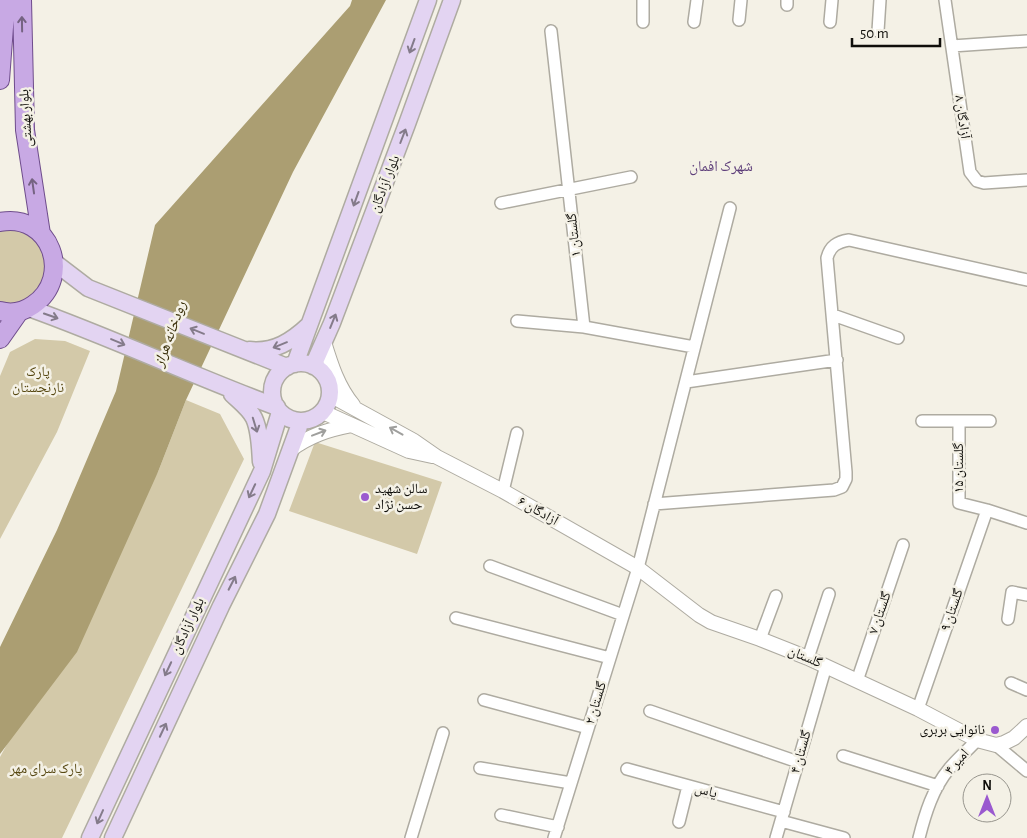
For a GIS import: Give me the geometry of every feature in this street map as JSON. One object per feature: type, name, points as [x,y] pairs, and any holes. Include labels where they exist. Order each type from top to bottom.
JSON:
[{"type":"main road","name":"بلوار آزادگان","points":[[291,365],[311,322],[428,0]]},
{"type":"main road","name":"بلوار آزادگان","points":[[314,366],[452,0]]},
{"type":"main road","name":"بلوار بهشتی","points":[[0,80],[13,2]]},
{"type":"main road","name":"بلوار بهشتی","points":[[13,2],[25,130],[41,234]]},
{"type":"main road","points":[[401,76],[422,81]]},
{"type":"main road","points":[[389,108],[410,115]]},
{"type":"main road","points":[[0,222],[19,222],[31,226],[41,234],[52,252],[54,262],[54,276],[49,289],[40,300],[24,310],[0,339]]},
{"type":"main road","points":[[0,311],[24,310],[73,323],[278,409],[290,418],[301,421],[313,418],[323,412],[328,404],[330,386],[327,378],[314,366],[304,363],[291,365],[242,349],[88,288],[54,262]]},
{"type":"main road","points":[[242,349],[262,352],[278,346],[294,339],[311,322]]},
{"type":"main road","points":[[278,409],[273,396],[273,385],[278,375],[291,365]]},
{"type":"main road","points":[[227,388],[246,407],[254,419],[259,437],[262,471]]},
{"type":"main road","name":"بلوار آزادگان","points":[[90,838],[262,471],[278,409]]},
{"type":"main road","name":"بلوار آزادگان","points":[[113,838],[220,606],[267,514],[301,421]]},
{"type":"main road","points":[[133,744],[153,753]]},
{"type":"main road","points":[[116,781],[136,790]]},
{"type":"street","points":[[643,0],[643,22]]},
{"type":"street","points":[[694,22],[697,0]]},
{"type":"street","points":[[739,20],[741,0]]},
{"type":"street","points":[[830,22],[832,0]]},
{"type":"street","points":[[878,31],[880,0]]},
{"type":"street","name":"آزادگان ۸","points":[[945,0],[970,172],[977,181],[984,183],[1027,180]]},
{"type":"street","name":"گلستان ۱","points":[[552,31],[584,327]]},
{"type":"street","points":[[952,46],[1027,41]]},
{"type":"street","points":[[501,203],[631,177]]},
{"type":"street","points":[[638,568],[730,208]]},
{"type":"street","points":[[654,504],[834,490],[842,487],[846,479],[846,472],[827,258],[833,246],[840,241],[849,240],[1027,280]]},
{"type":"street","points":[[833,315],[898,338]]},
{"type":"street","points":[[517,320],[584,327],[694,347]]},
{"type":"street","points":[[324,342],[331,367],[344,394],[357,410]]},
{"type":"street","points":[[686,382],[837,360]]},
{"type":"street","name":"آزادگان ۶","points":[[330,395],[414,441],[437,457],[503,491],[638,568]]},
{"type":"street","name":"آزادگان ۶","points":[[323,412],[409,451],[437,457]]},
{"type":"street","points":[[922,421],[990,421]]},
{"type":"street","name":"گلستان ۱۵","points":[[959,421],[959,503],[1027,523]]},
{"type":"street","points":[[290,450],[305,439],[324,431],[352,425]]},
{"type":"street","points":[[503,491],[516,433]]},
{"type":"street","name":"گلستان ۹","points":[[918,709],[987,510]]},
{"type":"street","name":"گلستان ۷","points":[[857,681],[903,545]]},
{"type":"street","points":[[490,566],[623,615]]},
{"type":"street","name":"گلستان ۲","points":[[556,833],[638,568]]},
{"type":"street","name":"گلستان","points":[[638,568],[699,615],[711,622],[808,658],[918,709],[977,740]]},
{"type":"street","points":[[1008,619],[1012,592],[1027,595]]},
{"type":"street","points":[[808,658],[829,594]]},
{"type":"street","points":[[760,639],[776,596]]},
{"type":"street","points":[[456,618],[610,658]]},
{"type":"street","name":"گلستان ۴","points":[[776,838],[826,666]]},
{"type":"street","points":[[1011,683],[1027,690]]},
{"type":"street","points":[[484,700],[588,728]]},
{"type":"street","points":[[650,711],[798,762]]},
{"type":"street","points":[[1027,726],[1014,738],[996,745],[1027,771]]},
{"type":"street","points":[[411,838],[443,733]]},
{"type":"street","name":"امیر ۴","points":[[918,838],[926,812],[948,769],[977,740],[996,745]]},
{"type":"street","points":[[843,756],[938,786]]},
{"type":"street","points":[[480,768],[572,783]]},
{"type":"street","name":"یاس","points":[[628,769],[783,816],[844,838]]},
{"type":"street","points":[[679,822],[688,786]]},
{"type":"street","points":[[501,815],[556,833]]},
{"type":"green space","points":[[0,222],[41,234],[49,289],[0,311]]},
{"type":"green space","name":"پارک نارنجستان","points":[[35,339],[65,341],[90,351],[57,432],[0,539],[0,376],[10,352]]},
{"type":"green space","name":"پارک سرای مهر","points":[[186,400],[220,414],[244,459],[62,838],[0,838],[0,757],[158,472]]},
{"type":"green space","name":"سالن شهید حسن نژاد","points":[[315,442],[442,482],[417,554],[289,511]]},
{"type":"water","name":"رودخانه هراز","points":[[352,0],[386,0],[293,172],[186,400],[158,472],[77,652],[0,754],[0,647],[57,530],[116,391],[155,225],[350,6]]},
{"type":"place","name":"سالن شهید حسن نژاد","points":[[365,497]]},
{"type":"place","name":"نانوایی بربری","points":[[995,730]]},
{"type":"district","name":"شهرک افمان","points":[[721,166]]}]
